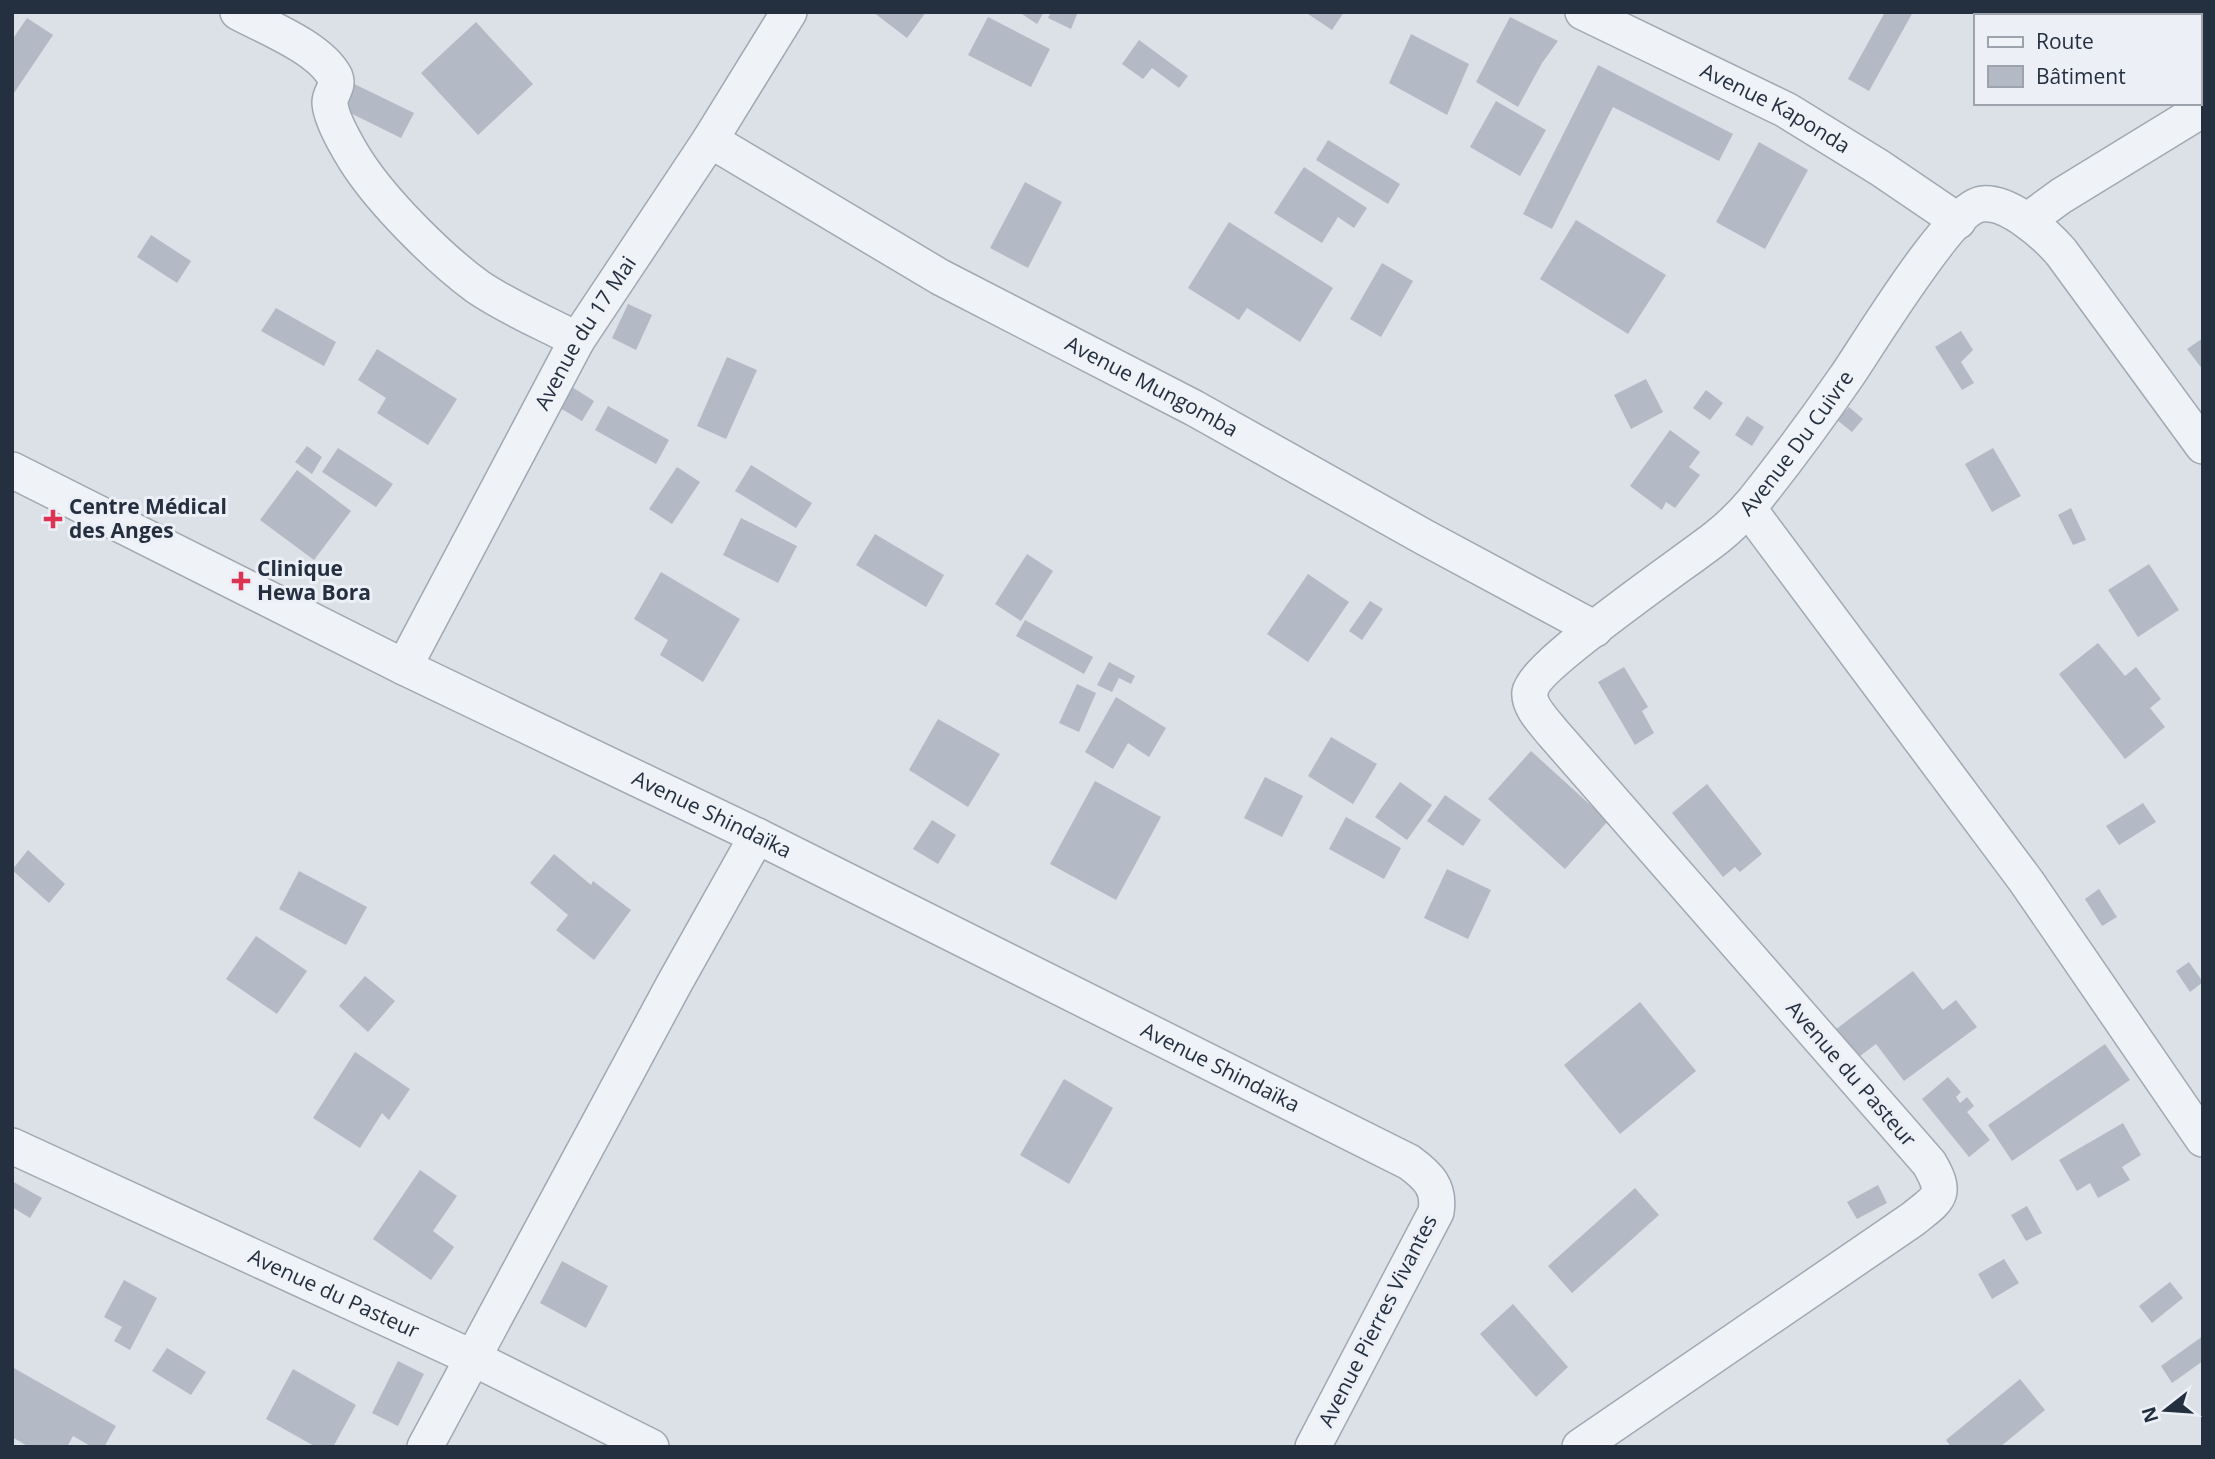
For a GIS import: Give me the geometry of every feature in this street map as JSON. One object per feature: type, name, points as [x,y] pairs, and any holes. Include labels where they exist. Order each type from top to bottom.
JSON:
[{"type":"street","points":[[238,12],[285,36],[317,57],[335,78],[336,86],[329,99],[348,147],[365,174],[431,245],[478,287],[577,340]]},
{"type":"street","name":"Avenue du 17 Mai","points":[[404,667],[577,340],[709,140],[789,12]]},
{"type":"street","name":"Avenue Kaponda","points":[[1583,12],[1786,110],[1880,168],[1958,221]]},
{"type":"street","points":[[2203,108],[2061,196],[2027,221],[2044,233],[2062,252],[2203,446]]},
{"type":"street","name":"Avenue Mungomba","points":[[709,140],[940,277],[1194,408],[1595,629]]},
{"type":"street","name":"Avenue Du Cuivre","points":[[1595,629],[1717,537],[1748,508],[1846,378],[1917,269],[1968,210],[1981,204],[1998,206],[2027,221]]},
{"type":"street","name":"Avenue Shindaïka","points":[[15,479],[757,836],[1409,1162]]},
{"type":"street","points":[[1748,508],[2026,881],[2203,1139]]},
{"type":"street","name":"Avenue du Pasteur","points":[[1580,1447],[1913,1219],[1936,1199],[1940,1191],[1940,1182],[1929,1163],[1553,733],[1534,706],[1530,695],[1539,676],[1595,629]]},
{"type":"street","points":[[425,1447],[674,984],[757,836]]},
{"type":"street","name":"Avenue du Pasteur","points":[[12,1146],[472,1358],[651,1447]]},
{"type":"street","name":"Avenue Pierres Vivantes","points":[[1313,1447],[1436,1212],[1438,1199],[1432,1183],[1422,1171],[1409,1162]]},
{"type":"building","points":[[873,12],[926,12],[907,38]]},
{"type":"building","points":[[1019,12],[1044,12],[1037,24]]},
{"type":"building","points":[[1051,12],[1078,12],[1071,29],[1048,18]]},
{"type":"building","points":[[1305,12],[1344,12],[1332,30]]},
{"type":"building","points":[[1885,12],[1913,12],[1869,91],[1848,79]]},
{"type":"building","points":[[2058,12],[2114,12],[2112,14],[2057,14]]},
{"type":"building","points":[[2167,12],[2191,12],[2190,14],[2166,14]]},
{"type":"building","points":[[988,17],[1050,49],[1031,87],[968,55]]},
{"type":"building","points":[[1510,17],[1558,41],[1542,63],[1518,107],[1476,82]]},
{"type":"building","points":[[27,18],[53,35],[12,96],[12,40]]},
{"type":"building","points":[[476,22],[533,84],[478,135],[421,73]]},
{"type":"building","points":[[1411,34],[1469,64],[1447,115],[1389,83]]},
{"type":"building","points":[[1139,40],[1188,76],[1179,88],[1152,68],[1143,79],[1122,64]]},
{"type":"building","points":[[1598,65],[1733,134],[1719,161],[1613,107],[1552,229],[1523,214]]},
{"type":"building","points":[[344,79],[414,113],[401,138],[332,104]]},
{"type":"building","points":[[1496,101],[1546,130],[1520,176],[1470,147]]},
{"type":"building","points":[[1328,140],[1400,184],[1388,204],[1316,160]]},
{"type":"building","points":[[1759,142],[1808,170],[1765,249],[1716,222]]},
{"type":"building","points":[[1304,167],[1367,208],[1354,228],[1338,217],[1322,243],[1274,213]]},
{"type":"building","points":[[1025,182],[1062,202],[1028,268],[990,248]]},
{"type":"building","points":[[1576,220],[1666,275],[1628,334],[1540,279]]},
{"type":"building","points":[[1229,222],[1333,288],[1300,342],[1247,308],[1239,320],[1188,288]]},
{"type":"building","points":[[151,235],[191,261],[177,283],[137,257]]},
{"type":"building","points":[[1382,263],[1413,281],[1381,337],[1350,319]]},
{"type":"building","points":[[628,304],[652,315],[636,350],[612,338]]},
{"type":"building","points":[[276,308],[336,342],[324,366],[261,331]]},
{"type":"building","points":[[1961,331],[1973,350],[1961,362],[1974,383],[1962,390],[1935,347]]},
{"type":"building","points":[[2203,338],[2203,370],[2187,349]]},
{"type":"building","points":[[377,349],[457,399],[428,445],[377,413],[386,398],[358,380]]},
{"type":"building","points":[[727,357],[757,370],[726,439],[697,426]]},
{"type":"building","points":[[1646,379],[1663,412],[1631,429],[1614,395]]},
{"type":"building","points":[[572,387],[594,401],[582,421],[560,408]]},
{"type":"building","points":[[1706,390],[1723,403],[1710,420],[1693,408]]},
{"type":"building","points":[[608,406],[669,440],[656,464],[595,430]]},
{"type":"building","points":[[1849,407],[1863,419],[1852,432],[1837,420]]},
{"type":"building","points":[[1747,416],[1764,427],[1752,446],[1735,435]]},
{"type":"building","points":[[1670,430],[1700,452],[1689,467],[1700,475],[1675,508],[1666,502],[1662,510],[1630,486]]},
{"type":"building","points":[[307,446],[322,457],[312,474],[295,462]]},
{"type":"building","points":[[338,448],[393,484],[376,507],[322,472]]},
{"type":"building","points":[[1993,448],[2021,496],[1992,512],[1965,464]]},
{"type":"building","points":[[751,465],[812,503],[796,528],[735,491]]},
{"type":"building","points":[[677,467],[700,482],[672,524],[649,509]]},
{"type":"building","points":[[297,470],[351,511],[314,560],[260,520]]},
{"type":"building","points":[[2071,508],[2086,540],[2073,545],[2058,515]]},
{"type":"building","points":[[741,518],[797,546],[778,583],[723,555]]},
{"type":"building","points":[[875,534],[944,575],[926,607],[856,565]]},
{"type":"building","points":[[1027,554],[1053,571],[1021,621],[995,604]]},
{"type":"building","points":[[2149,564],[2179,610],[2138,637],[2108,590]]},
{"type":"building","points":[[661,572],[740,619],[703,682],[660,655],[668,640],[634,619]]},
{"type":"building","points":[[1308,574],[1349,602],[1308,662],[1267,634]]},
{"type":"building","points":[[1370,601],[1383,609],[1362,640],[1349,631]]},
{"type":"building","points":[[1025,620],[1093,657],[1084,674],[1016,636]]},
{"type":"building","points":[[2098,643],[2125,676],[2136,667],[2161,699],[2150,708],[2165,727],[2125,759],[2059,674]]},
{"type":"building","points":[[1109,662],[1135,676],[1131,684],[1119,678],[1112,692],[1097,685]]},
{"type":"building","points":[[1624,667],[1648,707],[1642,711],[1654,733],[1635,745],[1598,682]]},
{"type":"building","points":[[1077,684],[1096,693],[1079,732],[1059,723]]},
{"type":"building","points":[[1116,697],[1166,728],[1149,757],[1128,743],[1113,769],[1085,752]]},
{"type":"building","points":[[938,719],[1000,754],[968,807],[909,770]]},
{"type":"building","points":[[1331,737],[1377,764],[1353,804],[1308,776]]},
{"type":"building","points":[[1531,751],[1608,821],[1565,869],[1488,799]]},
{"type":"building","points":[[1265,777],[1303,796],[1282,837],[1244,818]]},
{"type":"building","points":[[1095,781],[1161,817],[1116,900],[1050,864]]},
{"type":"building","points":[[1400,782],[1432,805],[1407,840],[1375,817]]},
{"type":"building","points":[[1707,784],[1762,854],[1740,872],[1735,867],[1723,877],[1672,813]]},
{"type":"building","points":[[1445,795],[1481,820],[1463,846],[1427,821]]},
{"type":"building","points":[[2143,803],[2156,822],[2119,845],[2106,826]]},
{"type":"building","points":[[1346,817],[1401,848],[1384,879],[1329,849]]},
{"type":"building","points":[[932,820],[956,835],[938,864],[913,849]]},
{"type":"building","points":[[28,850],[65,884],[49,903],[12,870]]},
{"type":"building","points":[[554,854],[591,885],[593,881],[631,910],[594,960],[556,930],[568,915],[530,883]]},
{"type":"building","points":[[1447,869],[1491,890],[1468,939],[1424,918]]},
{"type":"building","points":[[299,871],[367,907],[346,945],[279,909]]},
{"type":"building","points":[[2099,889],[2117,917],[2102,926],[2085,899]]},
{"type":"building","points":[[256,936],[307,971],[277,1014],[226,979]]},
{"type":"building","points":[[2189,962],[2203,982],[2190,992],[2176,971]]},
{"type":"building","points":[[1913,971],[1943,1010],[1956,1000],[1977,1027],[1904,1081],[1876,1044],[1852,1062],[1831,1033]]},
{"type":"building","points":[[365,976],[395,1001],[368,1032],[339,1006]]},
{"type":"building","points":[[1640,1002],[1696,1071],[1620,1134],[1564,1065]]},
{"type":"building","points":[[2105,1044],[2130,1080],[2012,1161],[1988,1125]]},
{"type":"building","points":[[355,1052],[410,1089],[389,1120],[382,1113],[360,1148],[313,1118]]},
{"type":"building","points":[[1948,1077],[1961,1092],[1956,1097],[1960,1103],[1967,1097],[1974,1106],[1967,1112],[1990,1140],[1969,1157],[1922,1099]]},
{"type":"building","points":[[1064,1079],[1113,1108],[1069,1184],[1020,1155]]},
{"type":"building","points":[[2123,1123],[2141,1155],[2122,1167],[2130,1180],[2098,1198],[2090,1183],[2077,1191],[2059,1160]]},
{"type":"building","points":[[420,1170],[457,1196],[433,1231],[454,1247],[431,1280],[373,1239]]},
{"type":"building","points":[[12,1181],[42,1198],[30,1218],[12,1207]]},
{"type":"building","points":[[1878,1185],[1887,1203],[1857,1219],[1847,1202]]},
{"type":"building","points":[[1635,1188],[1659,1215],[1572,1293],[1548,1266]]},
{"type":"building","points":[[2027,1206],[2042,1233],[2026,1241],[2011,1215]]},
{"type":"building","points":[[2004,1259],[2019,1283],[1992,1299],[1978,1274]]},
{"type":"building","points":[[562,1261],[608,1286],[586,1328],[540,1303]]},
{"type":"building","points":[[124,1280],[157,1298],[130,1350],[114,1341],[122,1327],[104,1317]]},
{"type":"building","points":[[2170,1282],[2183,1298],[2152,1323],[2139,1306]]},
{"type":"building","points":[[1513,1304],[1568,1367],[1536,1397],[1480,1334]]},
{"type":"building","points":[[2203,1336],[2203,1361],[2172,1383],[2161,1366]]},
{"type":"building","points":[[167,1348],[206,1372],[191,1395],[152,1371]]},
{"type":"building","points":[[398,1361],[424,1374],[398,1426],[372,1413]]},
{"type":"building","points":[[12,1367],[116,1426],[104,1447],[92,1447],[73,1436],[67,1447],[29,1447],[12,1437]]},
{"type":"building","points":[[293,1369],[356,1405],[333,1447],[316,1447],[266,1419]]},
{"type":"building","points":[[2020,1379],[2045,1410],[2000,1447],[1951,1447],[1946,1440]]},
{"type":"place","name":"Centre Médical des Anges","points":[[53,519]]},
{"type":"place","name":"Clinique Hewa Bora","points":[[241,581]]}]
